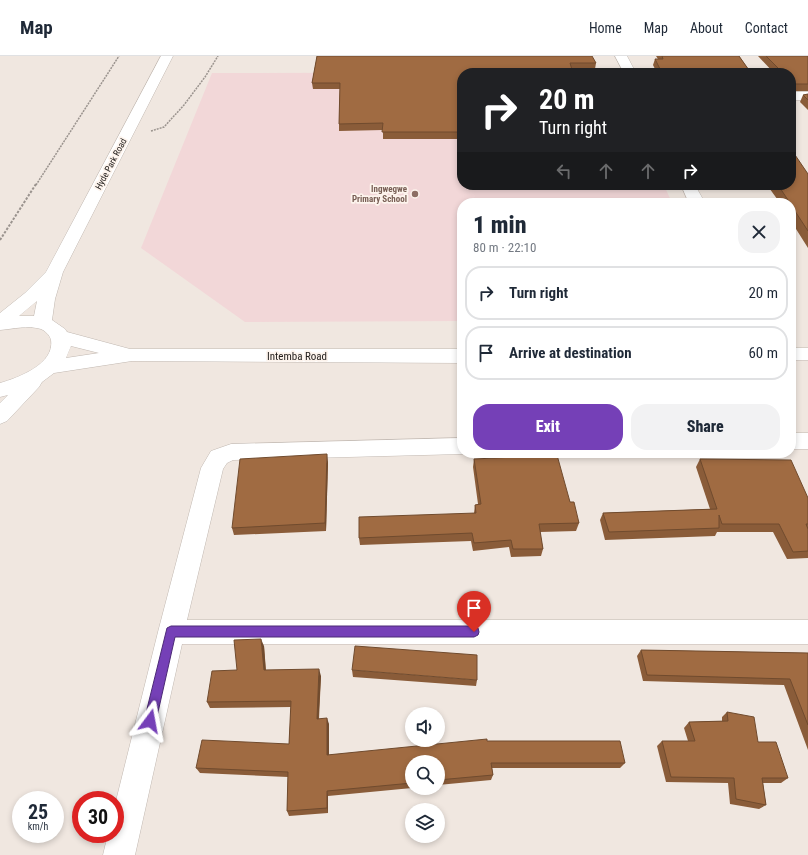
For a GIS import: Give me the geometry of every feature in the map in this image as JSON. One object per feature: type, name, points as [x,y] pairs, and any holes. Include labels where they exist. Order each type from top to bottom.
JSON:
[{"type":"street","name":"Hyde Park Road","points":[[54,272],[167,56]]},
{"type":"street","points":[[621,56],[627,68]]},
{"type":"street","points":[[796,96],[808,96]]},
{"type":"street","points":[[42,323],[46,299],[54,272]]},
{"type":"street","points":[[0,324],[31,297],[54,272]]},
{"type":"street","points":[[0,324],[29,321],[42,323],[54,328],[61,336],[132,355]]},
{"type":"street","points":[[0,416],[58,356],[62,346],[61,336]]},
{"type":"street","points":[[796,354],[808,354]]},
{"type":"street","points":[[0,390],[14,387],[44,372],[132,355]]},
{"type":"street","name":"Intemba Road","points":[[132,355],[457,356]]},
{"type":"street","points":[[796,441],[808,441]]},
{"type":"street","points":[[119,855],[171,632],[212,468],[219,457],[231,452],[457,446]]},
{"type":"street","points":[[171,632],[808,632]]},
{"type":"path","points":[[0,240],[119,56]]},
{"type":"path","points":[[124,139],[164,127],[205,77],[218,56]]},
{"type":"shaded area","name":"Ingwegwe Primary School","points":[[457,72],[457,190],[666,190],[670,198],[457,198],[457,321],[245,322],[141,248],[212,73]]},
{"type":"building","points":[[317,56],[592,56],[596,63],[570,63],[572,68],[457,68],[457,132],[382,132],[383,123],[339,124],[340,83],[312,83]]},
{"type":"building","points":[[662,56],[739,56],[747,68],[660,68],[655,59],[663,59]]},
{"type":"building","points":[[766,56],[808,56],[808,84],[796,84],[796,68],[778,68]]},
{"type":"building","points":[[808,94],[808,100],[803,95]]},
{"type":"building","points":[[796,156],[808,174],[808,231],[796,213],[796,198],[787,198],[781,190],[796,190]]},
{"type":"building","points":[[327,454],[325,523],[232,528],[240,459]]},
{"type":"building","points":[[558,458],[570,502],[574,502],[579,523],[539,524],[543,549],[513,549],[511,540],[474,543],[472,533],[359,538],[359,517],[476,513],[475,505],[481,504],[474,459]]},
{"type":"building","points":[[700,459],[791,460],[808,498],[808,524],[806,524],[808,529],[808,551],[793,552],[779,524],[722,524],[719,515],[719,528],[609,532],[603,513],[717,509]]},
{"type":"building","points":[[261,639],[264,670],[319,669],[317,719],[327,718],[327,755],[407,747],[445,747],[445,743],[487,739],[487,741],[620,741],[625,763],[491,763],[493,775],[445,779],[445,755],[405,755],[405,784],[327,791],[327,808],[287,811],[288,772],[196,768],[202,740],[289,744],[291,701],[207,702],[212,671],[237,670],[234,640]]},
{"type":"building","points":[[355,646],[477,655],[477,680],[352,670]]},
{"type":"building","points":[[641,650],[808,653],[808,725],[790,679],[647,675]]},
{"type":"building","points":[[727,712],[754,717],[758,742],[776,742],[788,778],[762,778],[766,805],[736,799],[734,778],[671,777],[662,741],[695,741],[689,722],[728,721]]},
{"type":"place","name":"Ingwegwe Primary School","points":[[415,194]]},
{"type":"route","points":[[150,721],[171,632],[474,632]]}]
